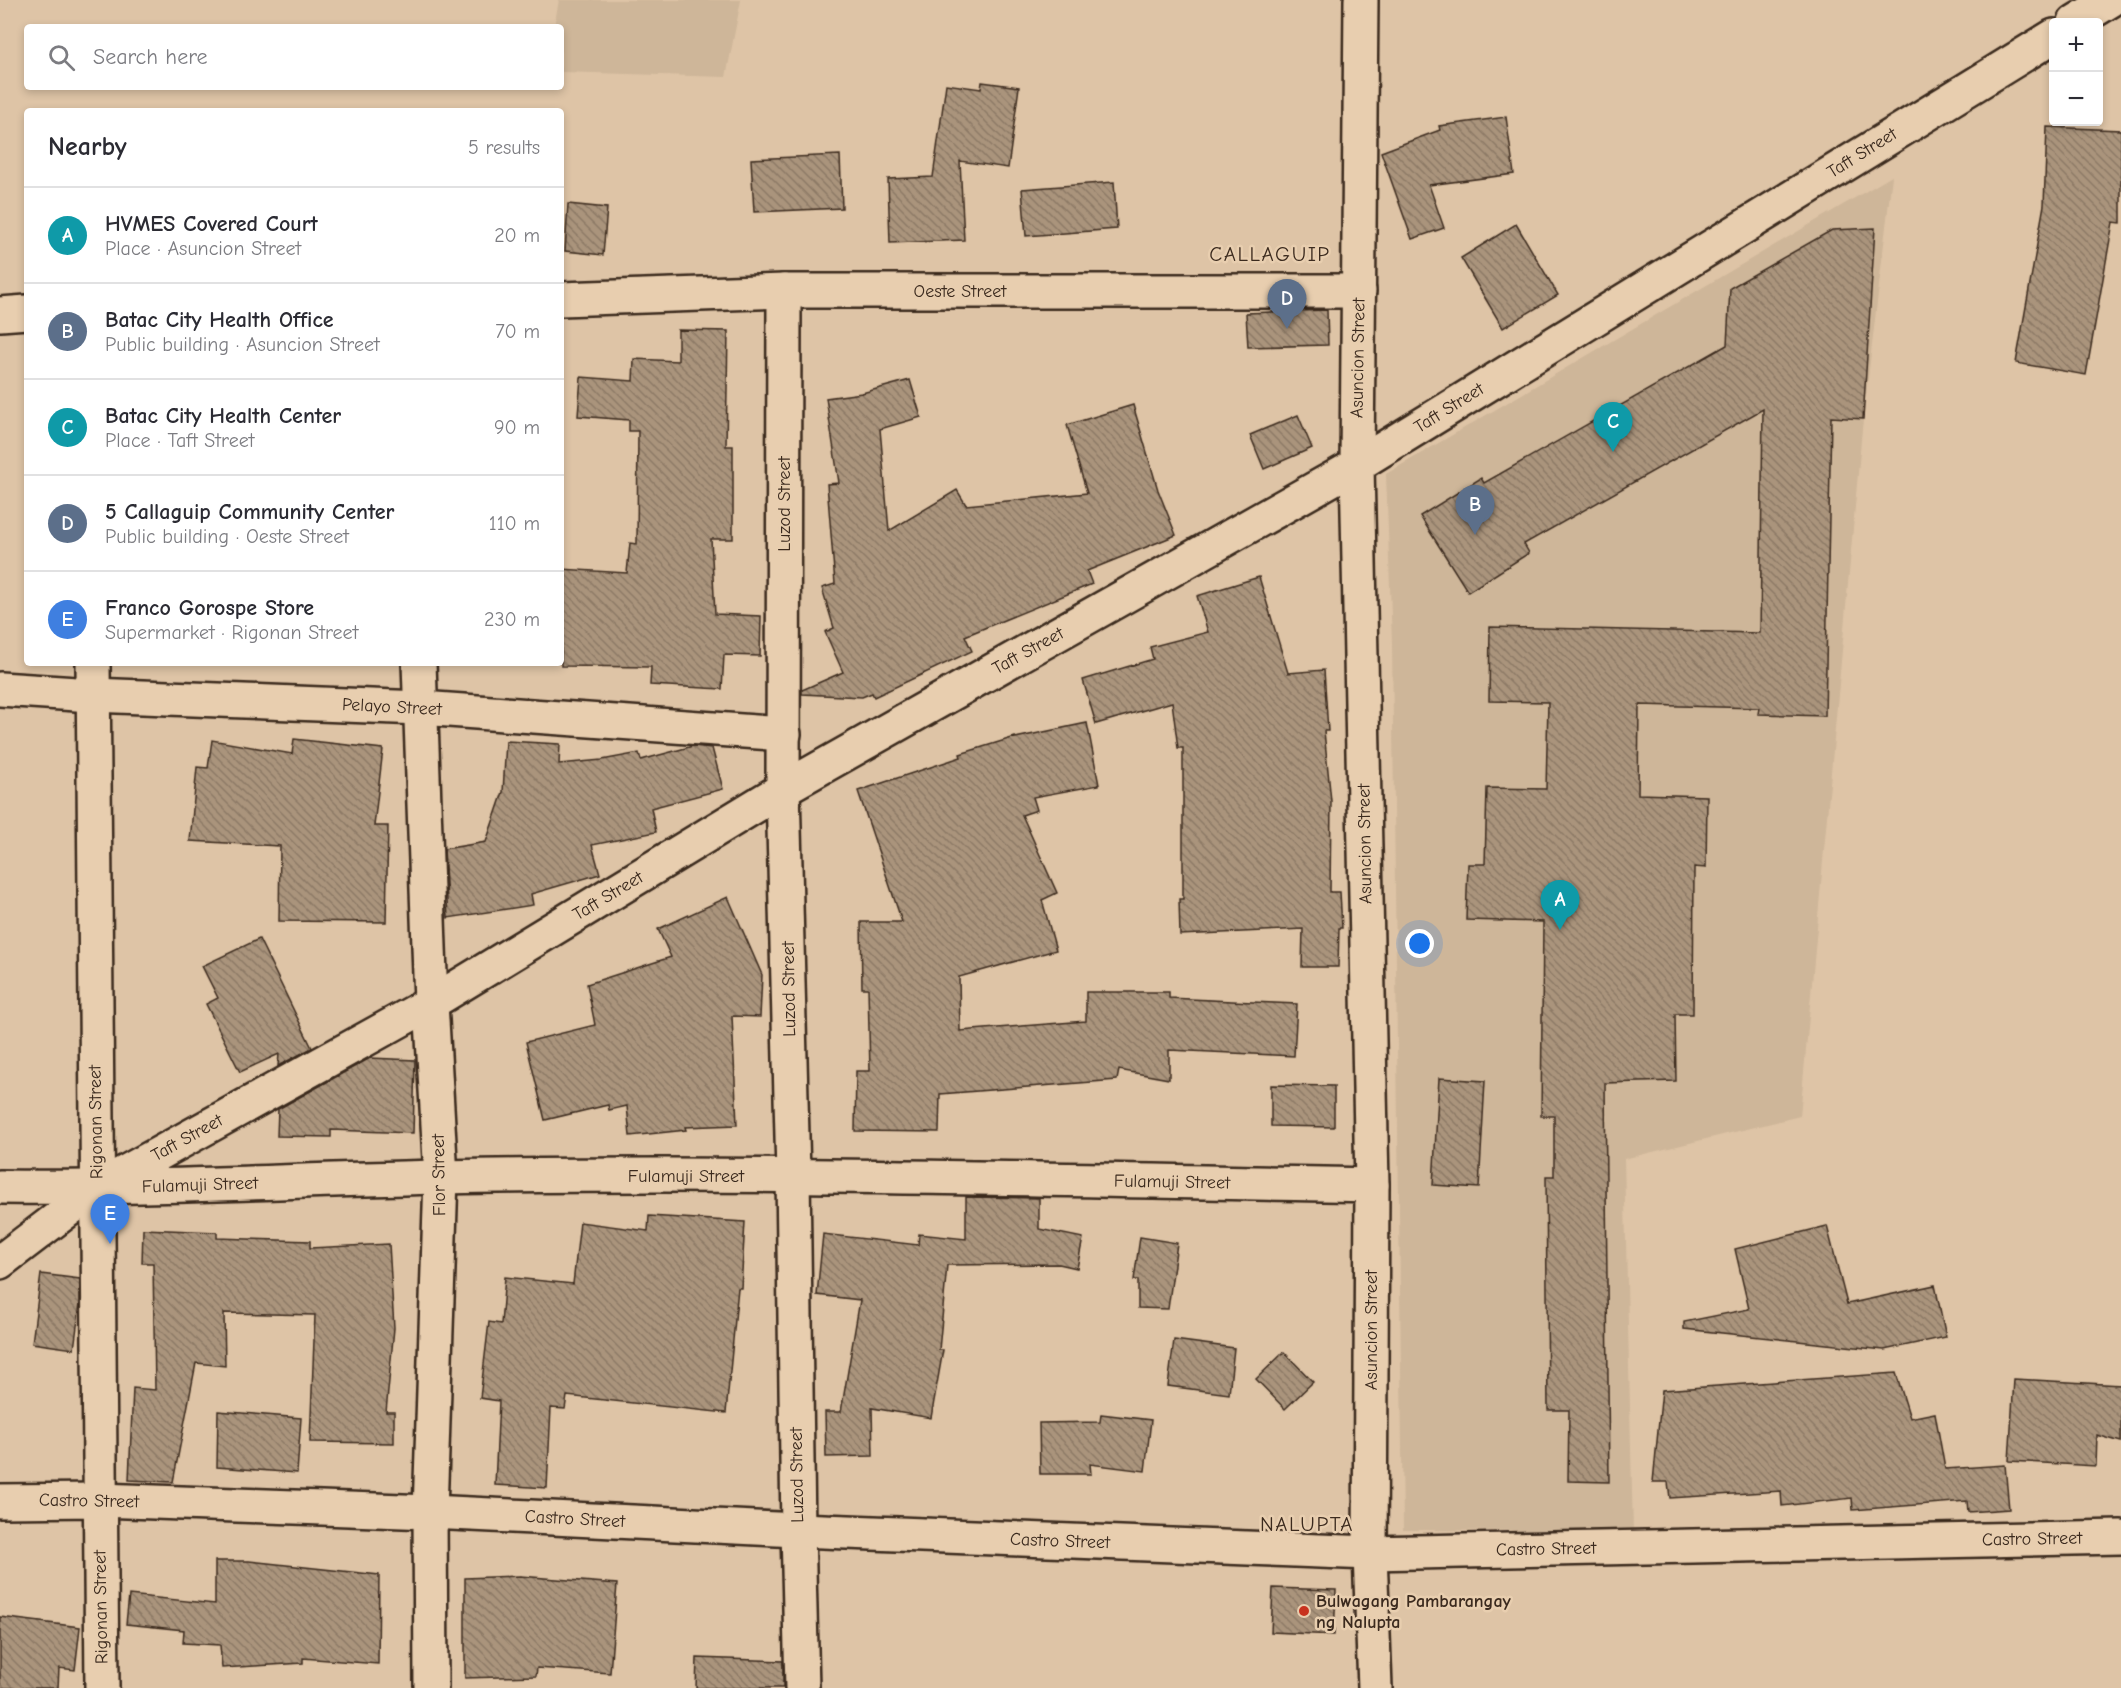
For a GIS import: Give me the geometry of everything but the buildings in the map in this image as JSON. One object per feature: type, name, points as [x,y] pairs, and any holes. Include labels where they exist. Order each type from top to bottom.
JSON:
[{"type":"street","name":"Asuncion Street","points":[[1361,0],[1357,465],[1372,1185],[1370,1553],[1375,1688]]},
{"type":"street","points":[[2082,18],[2111,0]]},
{"type":"street","name":"Taft Street","points":[[0,1262],[97,1188],[431,1003],[783,789],[1357,465],[2049,39]]},
{"type":"street","name":"Oeste Street","points":[[564,299],[784,291],[1359,291]]},
{"type":"street","name":"Luzod Street","points":[[784,291],[783,789],[793,1175],[802,1688]]},
{"type":"street","points":[[0,314],[24,312]]},
{"type":"street","name":"Rigonan Street","points":[[93,666],[102,1688]]},
{"type":"street","name":"Flor Street","points":[[419,666],[431,1003],[441,1177],[430,1512],[431,1688]]},
{"type":"street","name":"Pelayo Street","points":[[0,689],[92,695],[421,708],[784,734]]},
{"type":"street","name":"Fulamuji Street","points":[[0,1187],[97,1188],[441,1177],[793,1175],[1372,1185]]},
{"type":"street","name":"Castro Street","points":[[0,1501],[100,1500],[430,1512],[798,1530],[1370,1553],[2121,1537]]},
{"type":"shaded area","points":[[559,0],[741,0],[726,77],[564,72],[564,24],[555,24]]},
{"type":"shaded area","points":[[1892,176],[1862,429],[1800,1116],[1624,1159],[1633,1532],[1403,1530],[1392,644],[1386,474]]},
{"type":"place","name":"5 Callaguip Community Center","points":[[1287,329]]},
{"type":"place","name":"Batac City Health Center","points":[[1613,452]]},
{"type":"place","name":"Batac City Health Office","points":[[1475,535]]},
{"type":"place","name":"HVMES Covered Court","points":[[1560,930]]},
{"type":"place","name":"Franco Gorospe Store","points":[[110,1244]]},
{"type":"place","name":"Bulwagang Pambarangay ng Nalupta","points":[[1304,1611]]},
{"type":"district","name":"CALLAGUIP","points":[[1270,254]]},
{"type":"district","name":"NALUPTA","points":[[1307,1524]]}]
